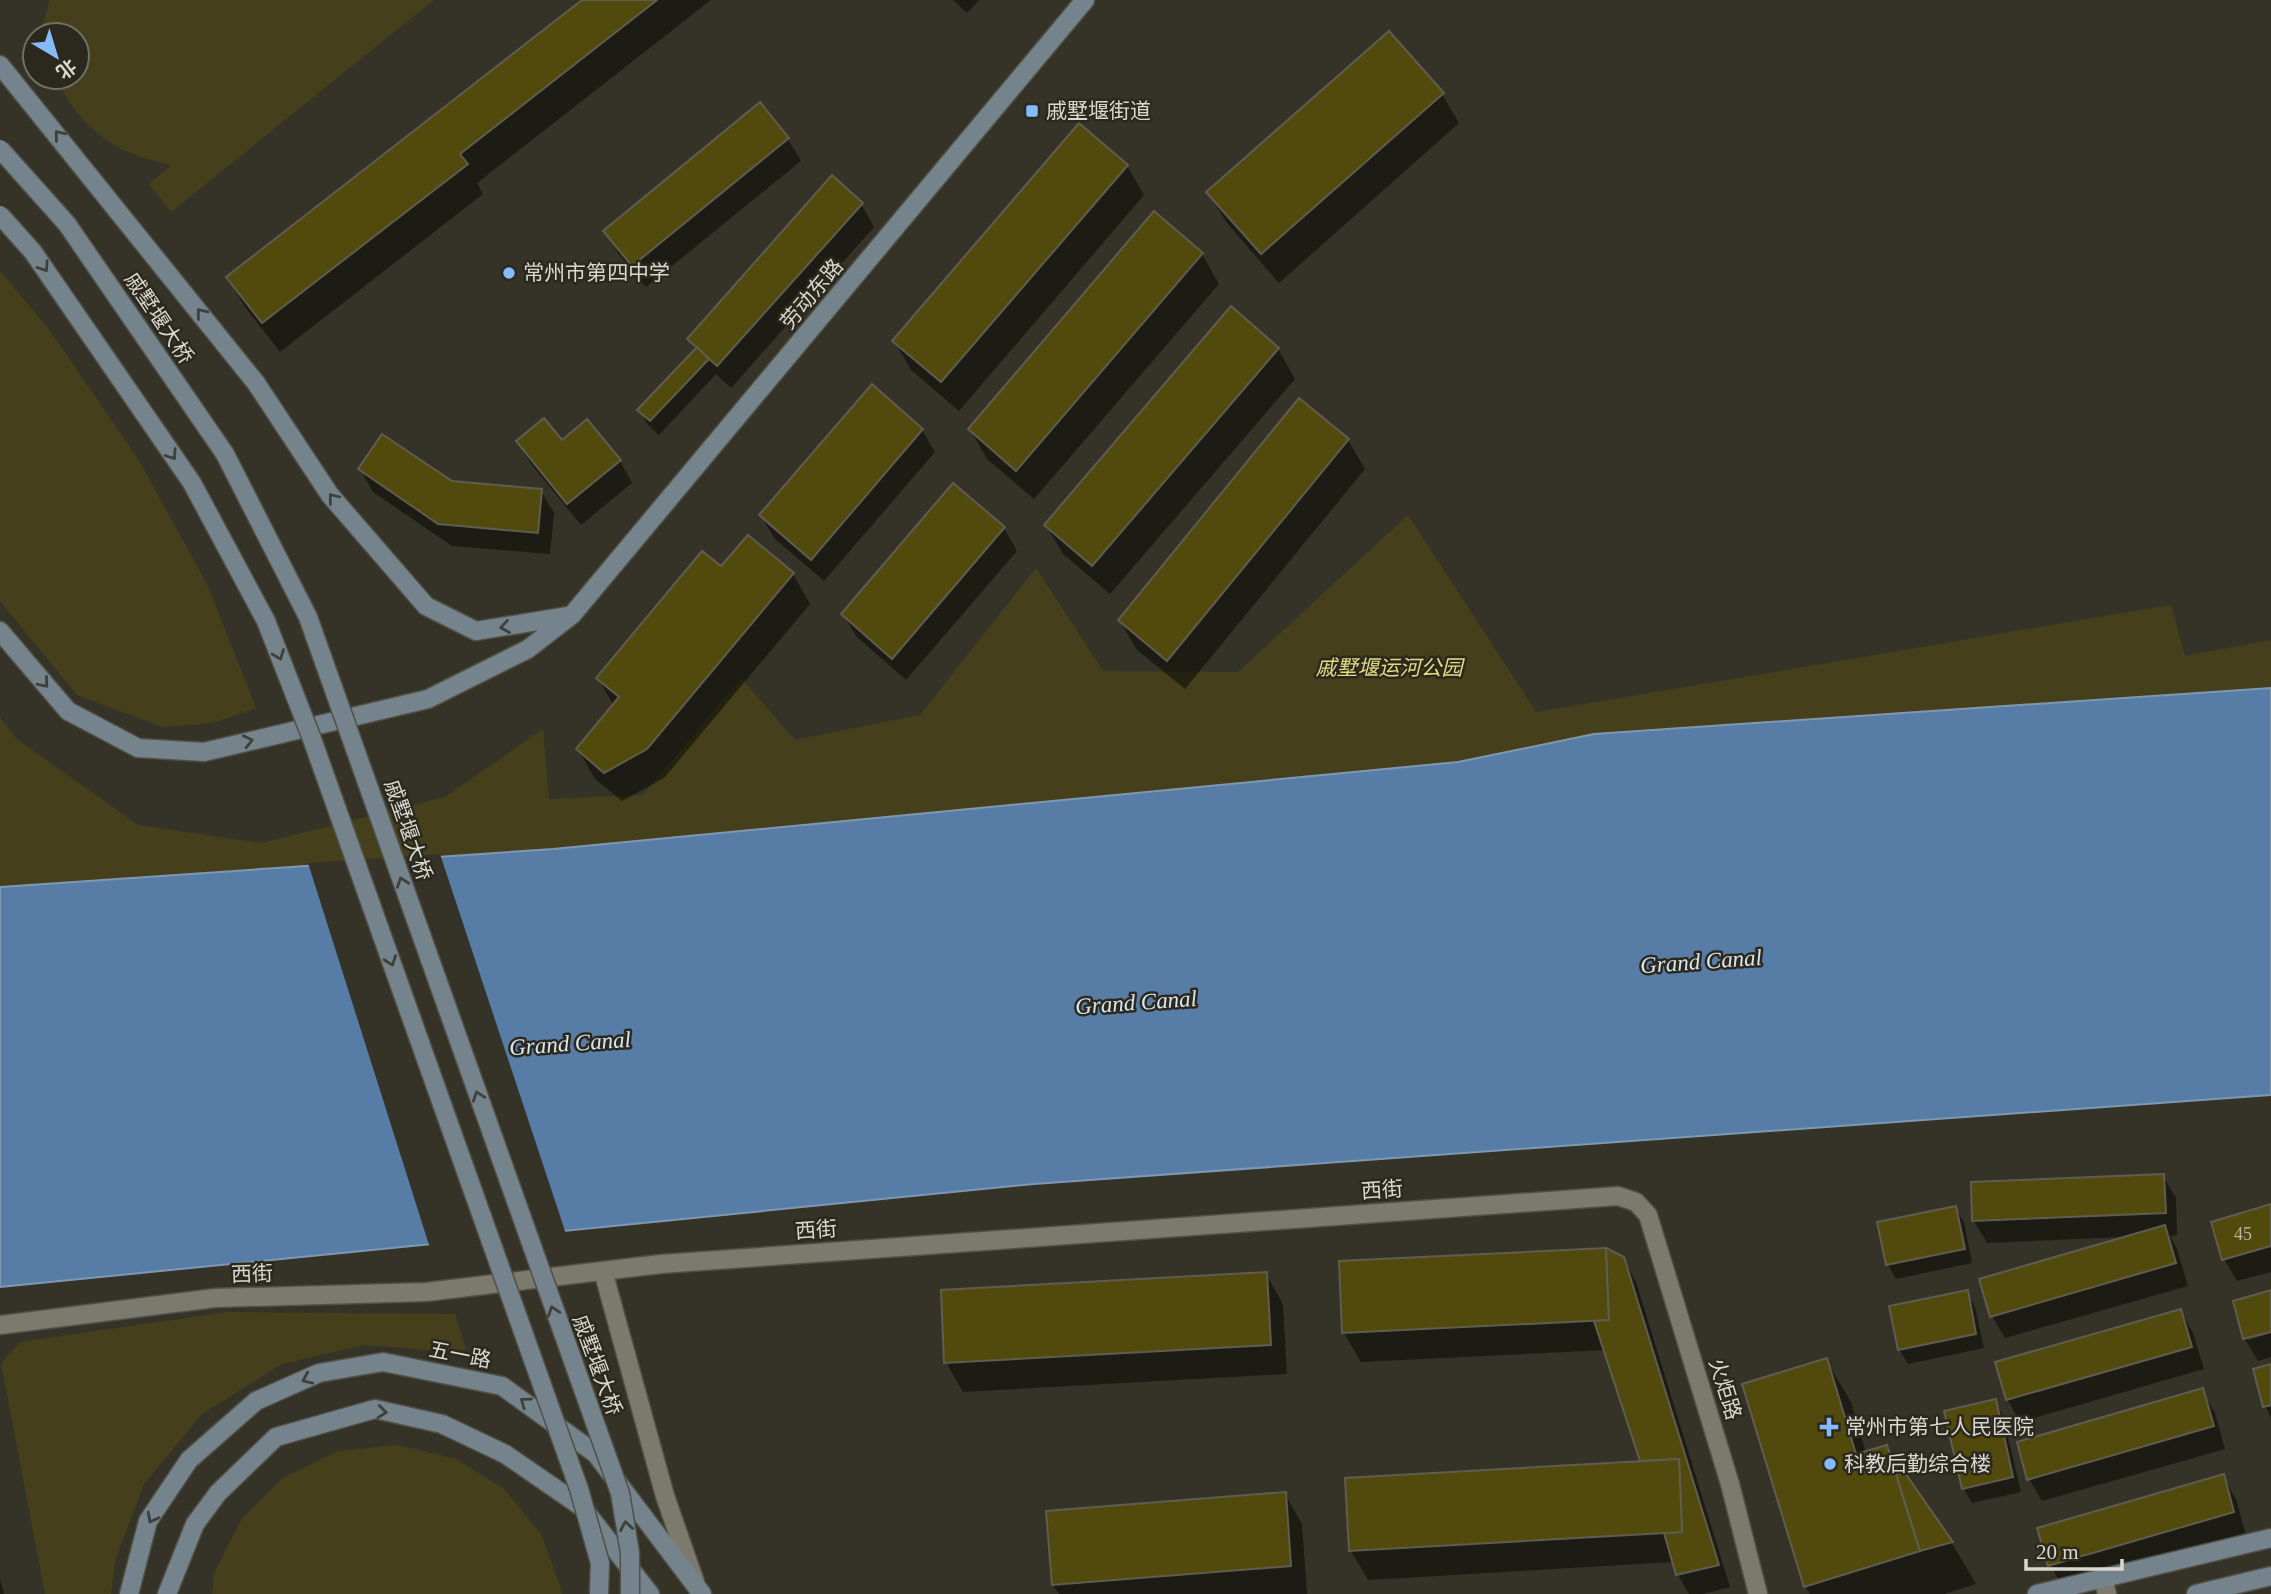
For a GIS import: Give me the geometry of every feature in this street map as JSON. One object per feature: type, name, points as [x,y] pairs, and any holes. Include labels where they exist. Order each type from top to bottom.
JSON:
[{"type":"main road","name":"劳动东路","points":[[0,631],[68,711],[138,748],[204,752],[428,699],[528,649],[572,615],[1085,0]]},
{"type":"main road","points":[[0,65],[256,383],[330,495],[426,606],[477,631],[572,615]]},
{"type":"main road","name":"戚墅堰大桥","points":[[0,149],[67,224],[225,454],[308,617],[620,1493],[630,1553],[631,1594]]},
{"type":"main road","points":[[0,215],[33,252],[192,483],[266,621],[316,752],[579,1489],[600,1563],[599,1594]]},
{"type":"main road","name":"五一路","points":[[130,1594],[148,1521],[189,1460],[256,1401],[319,1373],[383,1362],[502,1386],[596,1454],[699,1588]]},
{"type":"main road","points":[[167,1594],[195,1524],[218,1493],[276,1437],[375,1409],[442,1424],[505,1454],[582,1507],[650,1594]]},
{"type":"main road","points":[[2037,1594],[2105,1586],[2271,1538]]},
{"type":"main road","points":[[2196,1594],[2271,1576]]},
{"type":"street","name":"西街","points":[[0,1325],[215,1298],[426,1292],[675,1263],[1618,1196],[1636,1202]]},
{"type":"street","name":"火炬路","points":[[1636,1202],[1648,1215],[1730,1484],[1758,1594]]},
{"type":"street","points":[[603,1271],[665,1496],[699,1588]]},
{"type":"green space","points":[[50,0],[434,0],[171,212],[149,184],[172,165],[132,153],[101,136],[88,125],[62,91],[91,91],[91,21],[44,21]]},
{"type":"green space","points":[[0,271],[48,328],[138,459],[208,586],[256,708],[213,723],[163,727],[77,695],[0,601]]},
{"type":"green space","name":"戚墅堰运河公园","points":[[1408,515],[1536,712],[2171,605],[2185,656],[2271,640],[2271,688],[1594,734],[1458,762],[553,849],[0,886],[0,717],[17,739],[138,825],[262,843],[445,797],[543,729],[549,799],[643,795],[741,678],[795,740],[920,715],[1036,568],[1103,671],[1238,672]]},
{"type":"green space","points":[[227,1312],[455,1314],[467,1353],[364,1345],[282,1364],[202,1414],[144,1484],[115,1561],[111,1594],[45,1594],[1,1363],[20,1342]]},
{"type":"green space","points":[[397,1445],[456,1459],[504,1489],[541,1534],[562,1594],[212,1594],[214,1573],[241,1520],[283,1478],[338,1451]]},
{"type":"water","name":"Grand Canal","points":[[2271,688],[2271,1095],[1034,1184],[0,1287],[0,887],[553,849],[1458,762],[1594,734]]},
{"type":"pier","points":[[440,854],[566,1234],[430,1248],[308,863]]},
{"type":"building","points":[[582,0],[657,0],[460,154],[468,164],[262,323],[226,277]]},
{"type":"building","points":[[1389,31],[1444,93],[1261,254],[1206,192]]},
{"type":"building","points":[[760,102],[789,138],[632,266],[603,231]]},
{"type":"building","points":[[1079,123],[1128,165],[941,382],[892,341]]},
{"type":"building","points":[[832,175],[863,203],[717,366],[687,339]]},
{"type":"building","points":[[1154,211],[1203,253],[1016,471],[968,429]]},
{"type":"building","points":[[1231,306],[1279,348],[1092,566],[1044,525]]},
{"type":"building","points":[[697,347],[709,359],[650,421],[637,410]]},
{"type":"building","points":[[872,384],[923,429],[811,560],[759,515]]},
{"type":"building","points":[[1299,398],[1349,439],[1167,661],[1118,620]]},
{"type":"building","points":[[544,418],[562,440],[587,419],[621,460],[567,504],[516,441]]},
{"type":"building","points":[[382,434],[452,481],[542,489],[538,533],[438,524],[358,469]]},
{"type":"building","points":[[953,483],[1005,527],[892,659],[841,614]]},
{"type":"building","points":[[748,535],[794,573],[647,749],[604,773],[576,749],[619,697],[596,678],[702,551],[721,566]]},
{"type":"building","points":[[2164,1174],[2166,1213],[1972,1221],[1971,1182]]},
{"type":"building","points":[[2271,1204],[2271,1246],[2222,1260],[2211,1222]]},
{"type":"building","points":[[1956,1206],[1965,1249],[1886,1265],[1877,1222]]},
{"type":"building","points":[[2165,1225],[2176,1263],[1990,1317],[1979,1279]]},
{"type":"building","points":[[1606,1248],[1609,1320],[1342,1333],[1339,1261]]},
{"type":"building","points":[[1606,1248],[1624,1257],[1719,1565],[1676,1575],[1664,1533],[1682,1532],[1679,1459],[1640,1461],[1594,1321],[1609,1320]]},
{"type":"building","points":[[1267,1272],[1271,1345],[944,1363],[941,1290]]},
{"type":"building","points":[[1968,1290],[1976,1334],[1898,1350],[1889,1306]]},
{"type":"building","points":[[2271,1290],[2271,1332],[2243,1339],[2233,1301]]},
{"type":"building","points":[[2181,1309],[2192,1347],[2006,1400],[1995,1362]]},
{"type":"building","name":"科教后勤综合楼","points":[[1827,1358],[1856,1454],[1887,1445],[1920,1551],[1804,1587],[1742,1384]]},
{"type":"building","points":[[2271,1364],[2271,1405],[2263,1407],[2253,1369]]},
{"type":"building","points":[[2203,1388],[2214,1426],[2027,1480],[2017,1442]]},
{"type":"building","points":[[1996,1399],[2013,1477],[1962,1489],[1944,1411]]},
{"type":"building","points":[[1679,1459],[1682,1532],[1349,1551],[1345,1478]]},
{"type":"building","points":[[1905,1473],[1953,1542],[1920,1551],[1896,1474]]},
{"type":"building","points":[[2224,1474],[2234,1512],[2048,1566],[2037,1528]]},
{"type":"building","points":[[1286,1492],[1291,1566],[1052,1585],[1046,1511]]},
{"type":"place","name":"戚墅堰街道","points":[[1032,111]]},
{"type":"place","name":"常州市第四中学","points":[[509,273]]},
{"type":"place","name":"常州市第七人民医院","points":[[1829,1427]]},
{"type":"place","name":"科教后勤综合楼","points":[[1830,1464]]}]
